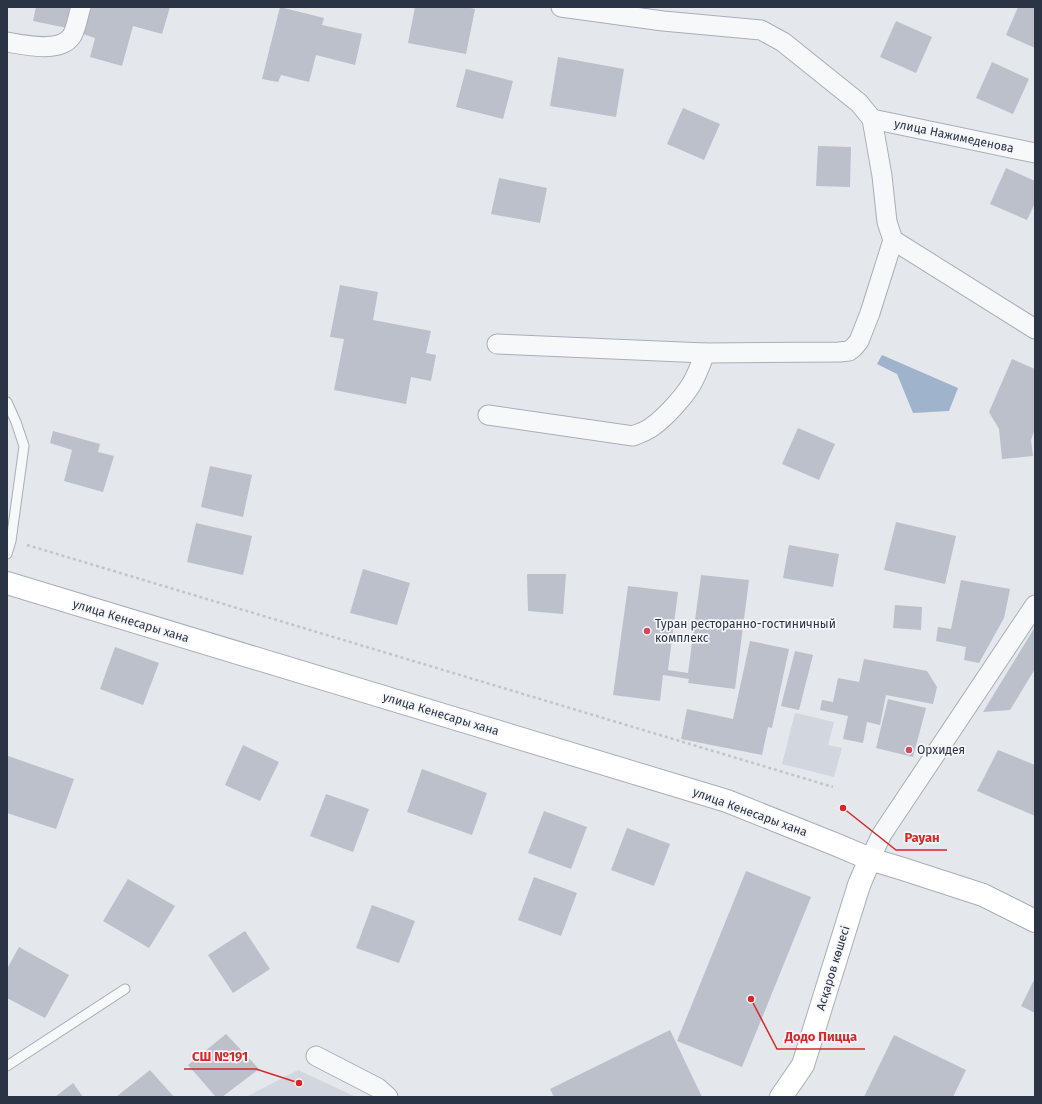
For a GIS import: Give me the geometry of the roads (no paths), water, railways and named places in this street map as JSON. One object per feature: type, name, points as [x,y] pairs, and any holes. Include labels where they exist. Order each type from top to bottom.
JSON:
[{"type":"street","points":[[7,42],[49,47],[67,42],[72,36],[81,7]]},
{"type":"street","points":[[497,344],[706,353],[849,351],[859,341],[870,313],[893,240],[887,222],[882,176],[872,119],[860,103],[784,42],[761,30],[663,21],[594,9],[561,7]]},
{"type":"street","name":"улица Нажимеденова","points":[[872,119],[1035,153]]},
{"type":"street","points":[[893,240],[1035,329]]},
{"type":"street","points":[[488,415],[633,436],[646,431],[676,405],[691,386],[706,353]]},
{"type":"street","name":"улица Кенесары хана","points":[[7,583],[727,801],[870,859]]},
{"type":"street","points":[[1035,605],[882,834],[870,859],[983,895],[1035,921]]},
{"type":"street","name":"Асқаров көшесі","points":[[781,1097],[803,1064],[859,885],[870,859]]},
{"type":"street","points":[[316,1056],[378,1088],[388,1097]]},
{"type":"lane","points":[[7,402],[24,446],[11,541],[7,554]]},
{"type":"lane","points":[[7,1066],[125,989]]},
{"type":"water","points":[[882,355],[958,388],[949,411],[913,413],[897,374],[877,364]]},
{"type":"place","name":"Туран ресторанно-гостиничный комплекс","points":[[647,631]]},
{"type":"place","name":"Орхидея","points":[[909,750]]},
{"type":"place","name":"Рауан","points":[[843,808]]},
{"type":"place","name":"Додо Пицца","points":[[751,999]]},
{"type":"place","name":"СШ №191","points":[[299,1083]]}]
